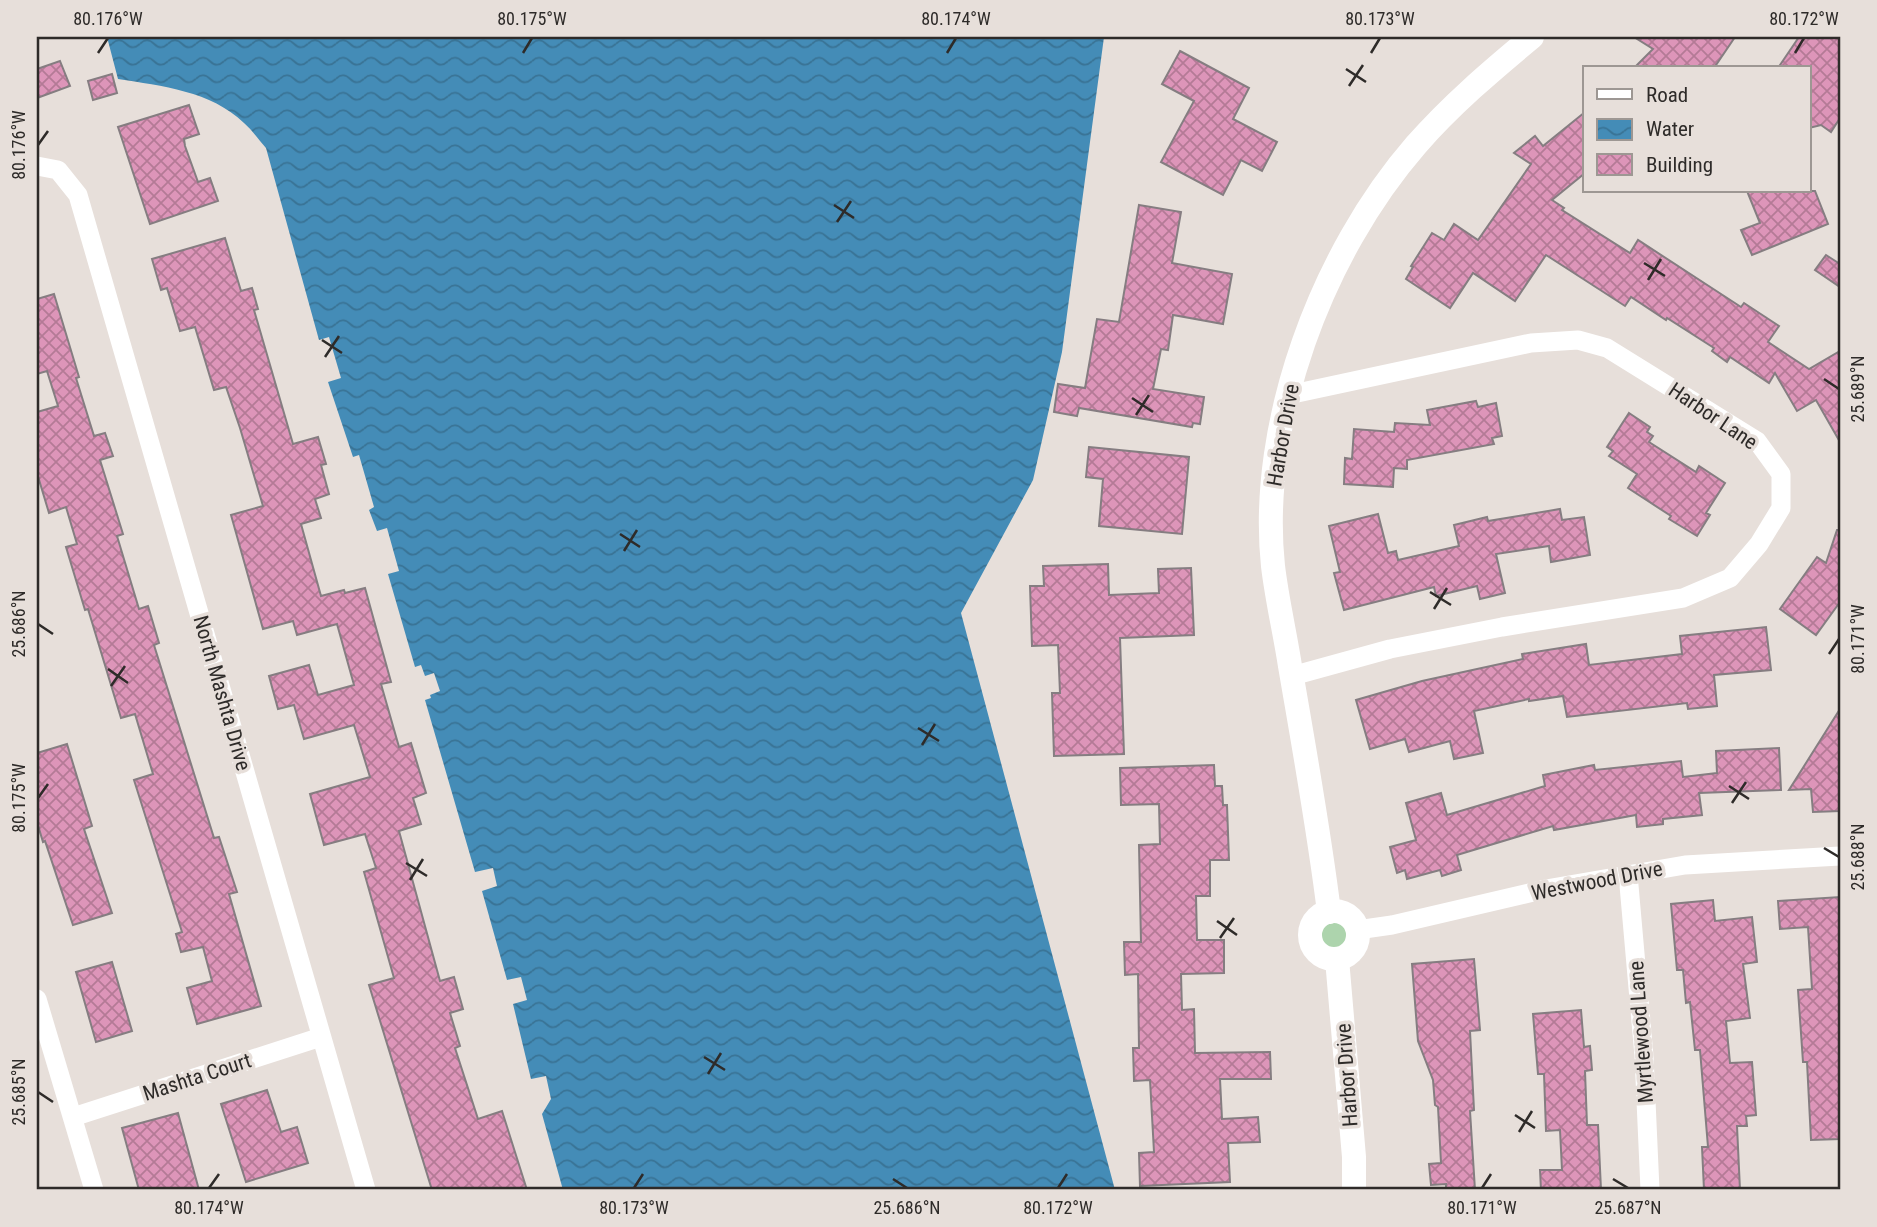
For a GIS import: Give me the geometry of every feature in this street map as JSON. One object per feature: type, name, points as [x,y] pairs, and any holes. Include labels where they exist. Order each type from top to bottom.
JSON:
[{"type":"street","name":"Harbor Drive","points":[[1329,912],[1273,565],[1272,495],[1277,440],[1310,323],[1334,269],[1353,235],[1414,148],[1452,106],[1532,37]]},
{"type":"street","name":"North Mashta Drive","points":[[37,166],[58,170],[78,195],[366,1190]]},
{"type":"street","name":"Harbor Lane","points":[[1288,396],[1531,343],[1578,341],[1607,348],[1757,441],[1781,474],[1781,508],[1759,544],[1730,578],[1683,598],[1502,627],[1390,649],[1292,676]]},
{"type":"street","name":"Westwood Drive","points":[[1357,930],[1392,925],[1546,889],[1685,865],[1840,856]]},
{"type":"street","name":"Myrtlewood Lane","points":[[1628,874],[1644,1056],[1650,1190]]},
{"type":"street","points":[[1329,912],[1344,913],[1357,930],[1356,946],[1350,954],[1337,959],[1321,956],[1313,949],[1310,941],[1312,923],[1318,916],[1329,912]]},
{"type":"street","name":"Harbor Drive","points":[[1337,959],[1354,1157],[1354,1190]]},
{"type":"street","points":[[37,999],[94,1190]]},
{"type":"street","name":"Mashta Court","points":[[73,1117],[321,1037]]},
{"type":"green space","points":[[1333,921],[1343,925],[1347,935],[1343,945],[1333,949],[1323,945],[1319,935],[1323,925]]},
{"type":"water","points":[[107,37],[1104,37],[1062,352],[1033,480],[961,613],[1115,1190],[563,1190],[542,1114],[551,1099],[546,1076],[531,1079],[513,1004],[527,1000],[521,977],[507,980],[482,891],[497,886],[493,868],[475,872],[425,700],[440,691],[434,673],[425,676],[421,665],[415,667],[388,574],[399,571],[387,528],[377,531],[369,510],[374,507],[359,455],[353,457],[328,382],[341,378],[329,337],[319,340],[266,148],[244,123],[217,104],[185,92],[118,79]]},
{"type":"building","points":[[1634,37],[1735,37],[1715,66],[1636,66],[1653,49]]},
{"type":"building","points":[[1799,37],[1840,37],[1840,118],[1831,132],[1821,125],[1811,128],[1811,66],[1779,66]]},
{"type":"building","points":[[1180,51],[1249,88],[1233,119],[1277,142],[1262,171],[1241,160],[1223,195],[1161,162],[1194,101],[1162,84]]},
{"type":"building","points":[[60,61],[70,86],[37,98],[37,69]]},
{"type":"building","points":[[112,74],[117,93],[93,100],[88,81]]},
{"type":"building","points":[[189,105],[199,134],[184,139],[185,146],[198,182],[210,178],[218,201],[150,224],[118,127]]},
{"type":"building","points":[[1583,114],[1583,175],[1552,200],[1564,208],[1562,210],[1630,253],[1638,240],[1741,307],[1744,303],[1779,326],[1768,342],[1809,369],[1840,351],[1840,442],[1816,400],[1797,411],[1775,373],[1769,383],[1730,357],[1727,362],[1712,351],[1714,348],[1667,318],[1666,320],[1631,297],[1625,306],[1546,255],[1515,301],[1473,273],[1450,308],[1406,279],[1432,233],[1444,240],[1454,224],[1478,240],[1531,164],[1514,153],[1535,136],[1543,146]]},
{"type":"building","points":[[1815,191],[1828,224],[1752,255],[1741,230],[1760,223],[1747,192]]},
{"type":"building","points":[[1139,205],[1181,212],[1172,263],[1232,274],[1223,324],[1173,315],[1168,350],[1161,349],[1153,389],[1204,397],[1200,424],[1193,423],[1192,427],[1079,408],[1077,416],[1054,412],[1058,384],[1085,388],[1097,319],[1119,322]]},
{"type":"building","points":[[225,238],[241,291],[252,288],[258,309],[254,310],[293,444],[318,437],[326,464],[321,465],[329,494],[315,499],[321,518],[301,524],[321,596],[365,588],[391,682],[381,684],[399,747],[411,743],[426,793],[413,798],[421,824],[399,831],[440,981],[454,977],[463,1009],[450,1013],[460,1046],[455,1048],[478,1119],[502,1111],[527,1190],[432,1190],[369,985],[394,978],[364,872],[376,868],[365,834],[324,845],[310,794],[370,777],[354,725],[304,739],[294,705],[278,709],[269,676],[309,665],[318,695],[354,685],[337,624],[297,635],[293,621],[263,629],[231,515],[263,506],[240,428],[226,387],[214,390],[195,327],[180,331],[167,288],[161,290],[152,259]]},
{"type":"building","points":[[1826,255],[1840,264],[1840,287],[1815,270]]},
{"type":"building","points":[[54,294],[94,436],[105,433],[113,456],[100,460],[123,534],[117,536],[139,609],[148,606],[159,643],[154,645],[214,838],[219,837],[237,892],[229,894],[261,1006],[197,1024],[187,988],[212,981],[203,947],[181,952],[176,934],[182,932],[134,780],[153,774],[135,714],[121,718],[88,609],[85,610],[66,547],[77,544],[66,507],[49,513],[37,473],[37,412],[58,406],[47,371],[37,374],[37,299]]},
{"type":"building","points":[[1476,401],[1478,407],[1496,403],[1502,436],[1492,438],[1494,444],[1407,460],[1407,469],[1394,468],[1393,487],[1344,484],[1345,458],[1352,459],[1354,429],[1394,432],[1395,423],[1430,425],[1427,410]]},
{"type":"building","points":[[1629,413],[1650,427],[1647,432],[1653,436],[1649,442],[1696,472],[1699,466],[1725,483],[1706,513],[1710,515],[1697,536],[1628,488],[1637,474],[1609,456],[1613,451],[1607,447]]},
{"type":"building","points":[[1089,447],[1189,457],[1182,534],[1099,526],[1103,479],[1086,477]]},
{"type":"building","points":[[1560,509],[1562,520],[1584,517],[1590,555],[1551,562],[1549,546],[1496,554],[1505,593],[1480,599],[1477,586],[1436,596],[1434,587],[1344,610],[1334,573],[1340,572],[1329,526],[1378,514],[1388,553],[1396,551],[1398,560],[1459,546],[1454,525],[1487,517],[1488,521]]},
{"type":"building","points":[[1837,530],[1840,530],[1840,602],[1816,635],[1780,609],[1817,557],[1826,563]]},
{"type":"building","points":[[1108,564],[1109,595],[1159,593],[1158,569],[1191,568],[1194,635],[1120,638],[1124,754],[1054,756],[1052,693],[1060,693],[1058,645],[1032,646],[1030,586],[1044,586],[1043,566]]},
{"type":"building","points":[[1766,627],[1771,670],[1714,675],[1717,706],[1688,709],[1687,703],[1567,717],[1563,696],[1529,699],[1474,711],[1483,753],[1454,759],[1450,741],[1409,752],[1405,739],[1370,749],[1356,700],[1422,681],[1523,659],[1522,654],[1586,644],[1589,665],[1682,654],[1680,636]]},
{"type":"building","points":[[1840,709],[1840,811],[1813,812],[1811,789],[1789,790]]},
{"type":"building","points":[[67,744],[92,826],[84,829],[112,913],[73,925],[37,822],[37,753]]},
{"type":"building","points":[[1779,748],[1781,790],[1699,793],[1702,815],[1663,819],[1663,824],[1637,827],[1636,815],[1554,830],[1553,826],[1457,855],[1461,870],[1442,876],[1440,870],[1407,879],[1405,870],[1397,873],[1390,847],[1416,840],[1406,803],[1441,793],[1447,815],[1545,786],[1543,775],[1594,765],[1595,770],[1681,761],[1683,777],[1717,773],[1716,751]]},
{"type":"building","points":[[1214,765],[1215,786],[1222,786],[1223,805],[1227,805],[1229,860],[1210,860],[1210,896],[1196,896],[1197,940],[1224,940],[1224,973],[1181,974],[1182,1010],[1194,1009],[1195,1053],[1270,1052],[1271,1079],[1220,1079],[1222,1119],[1258,1117],[1260,1142],[1228,1143],[1230,1182],[1140,1186],[1139,1153],[1154,1152],[1150,1080],[1134,1081],[1133,1048],[1139,1048],[1138,974],[1125,975],[1124,942],[1141,942],[1139,845],[1160,844],[1159,804],[1121,805],[1120,768]]},
{"type":"building","points":[[1840,897],[1840,1139],[1811,1140],[1807,1062],[1803,1062],[1798,990],[1812,989],[1808,927],[1780,929],[1778,901]]},
{"type":"building","points":[[1713,900],[1715,921],[1752,917],[1757,962],[1743,964],[1750,1018],[1726,1021],[1730,1063],[1752,1062],[1756,1115],[1746,1116],[1747,1126],[1737,1126],[1740,1190],[1704,1190],[1702,1147],[1708,1147],[1700,1050],[1695,1050],[1690,1002],[1686,1003],[1683,970],[1677,970],[1671,904]]},
{"type":"building","points":[[1474,959],[1480,1030],[1470,1031],[1474,1110],[1470,1111],[1475,1190],[1446,1190],[1446,1184],[1431,1185],[1429,1164],[1441,1163],[1438,1107],[1435,1105],[1433,1080],[1418,1041],[1412,964]]},
{"type":"building","points":[[112,962],[132,1031],[96,1042],[76,972]]},
{"type":"building","points":[[1581,1010],[1584,1047],[1590,1046],[1592,1070],[1585,1071],[1587,1125],[1598,1125],[1601,1190],[1541,1190],[1540,1170],[1562,1170],[1560,1130],[1546,1131],[1544,1074],[1538,1074],[1533,1014]]},
{"type":"building","points":[[267,1090],[281,1132],[297,1127],[308,1163],[246,1182],[221,1104]]},
{"type":"building","points":[[178,1113],[199,1190],[139,1190],[122,1128]]}]
